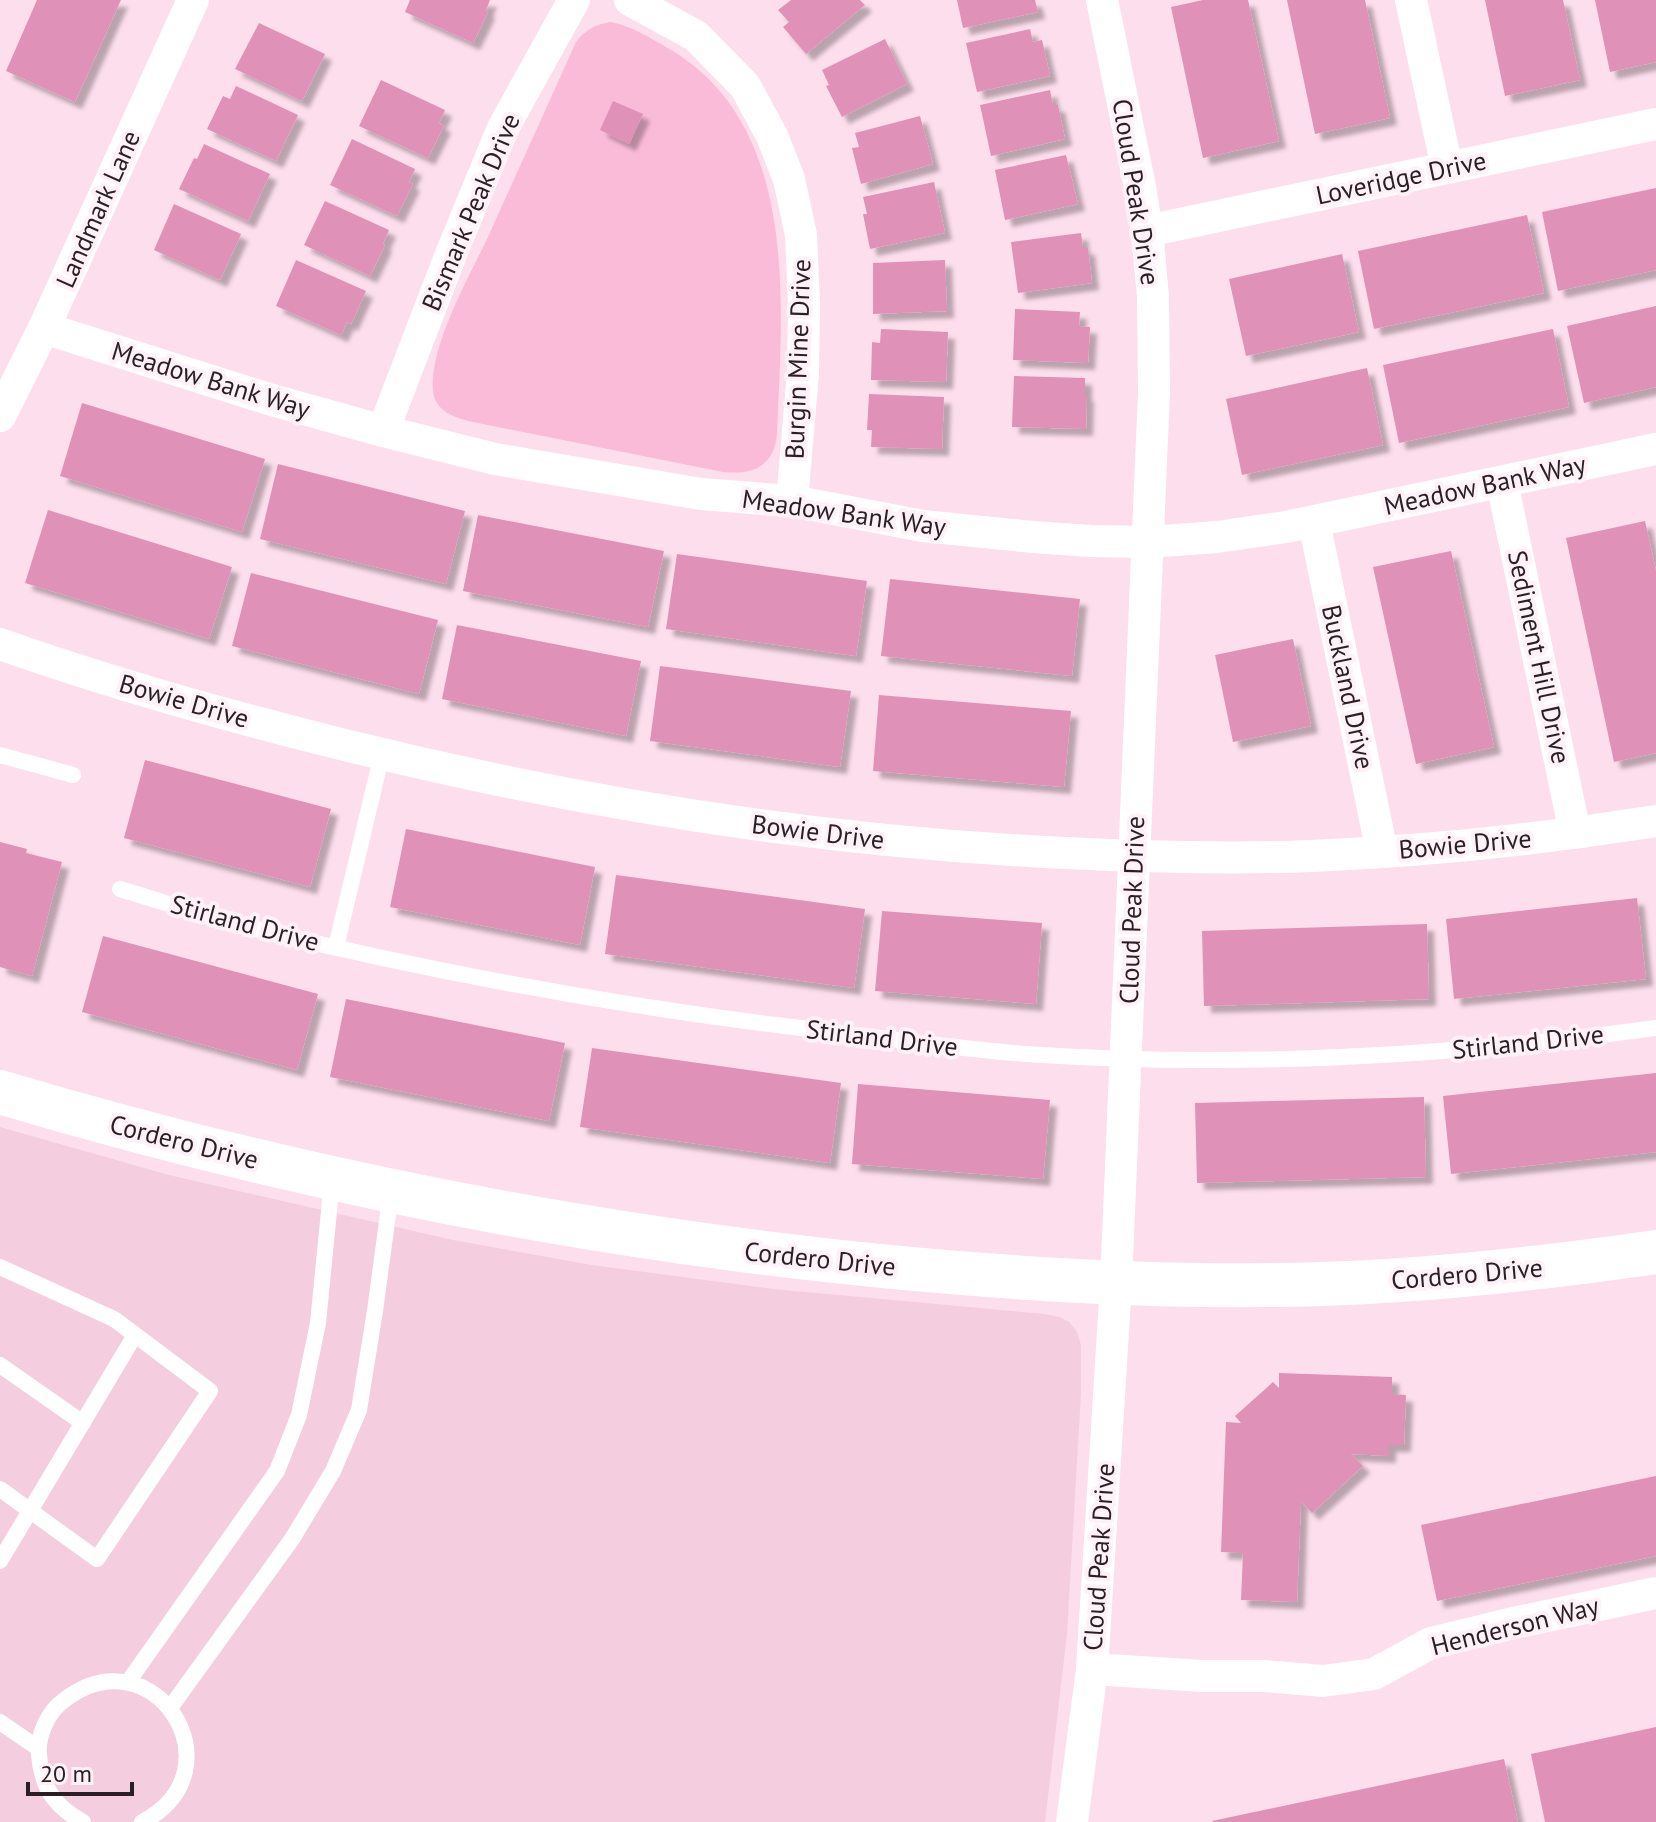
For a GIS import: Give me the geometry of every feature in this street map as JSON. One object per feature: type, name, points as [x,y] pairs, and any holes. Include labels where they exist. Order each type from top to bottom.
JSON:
[{"type":"street","name":"Landmark Lane","points":[[0,416],[44,328],[193,0]]},
{"type":"street","name":"Bismark Peak Drive","points":[[383,431],[503,128],[574,0]]},
{"type":"street","name":"Burgin Mine Drive","points":[[630,0],[696,36],[745,86],[772,136],[789,179],[801,235],[804,304],[803,373],[792,501]]},
{"type":"street","name":"Cloud Peak Drive","points":[[1072,1822],[1092,1669],[1116,1283],[1155,344],[1147,231],[1102,0]]},
{"type":"street","points":[[1411,0],[1447,168]]},
{"type":"street","name":"Loveridge Drive","points":[[1147,231],[1656,124]]},
{"type":"street","name":"Meadow Bank Way","points":[[44,328],[272,400],[510,462],[701,494],[792,501],[923,526],[1033,537],[1148,542],[1217,537],[1314,522],[1656,449]]},
{"type":"street","name":"Sediment Hill Drive","points":[[1502,482],[1575,833]]},
{"type":"street","name":"Buckland Drive","points":[[1314,522],[1382,852]]},
{"type":"street","name":"Bowie Drive","points":[[0,644],[150,692],[382,754],[545,790],[660,811],[891,841],[1134,856],[1297,856],[1506,842],[1656,821]]},
{"type":"street","name":"Cordero Drive","points":[[0,1092],[108,1123],[332,1179],[485,1210],[623,1235],[903,1269],[1116,1283],[1282,1285],[1380,1281],[1576,1264],[1656,1252]]},
{"type":"street","name":"Henderson Way","points":[[1092,1669],[1323,1681],[1374,1674],[1431,1643],[1656,1593]]},
{"type":"lane","points":[[336,947],[382,754]]},
{"type":"lane","points":[[0,755],[73,775]]},
{"type":"lane","name":"Stirland Drive","points":[[120,889],[229,922],[493,981],[725,1019],[1023,1054],[1274,1060],[1382,1056],[1504,1046],[1656,1028]]},
{"type":"lane","points":[[128,1682],[277,1471],[299,1415],[318,1323],[332,1179]]},
{"type":"lane","points":[[170,1708],[292,1539],[333,1471],[359,1410],[392,1191]]},
{"type":"lane","points":[[0,1267],[114,1319],[210,1391],[97,1559],[0,1489]]},
{"type":"lane","points":[[0,1561],[135,1335]]},
{"type":"lane","points":[[0,1365],[83,1423]]},
{"type":"lane","points":[[83,1822],[66,1813],[50,1795],[40,1773],[38,1748],[45,1724],[59,1704],[79,1689],[103,1682],[128,1682],[151,1691],[170,1708],[183,1729],[187,1752],[184,1776],[173,1798],[155,1820]]},
{"type":"lane","points":[[0,1722],[38,1748]]},
{"type":"shaded area","points":[[611,22],[660,43],[710,80],[741,121],[762,169],[774,220],[780,274],[781,329],[775,445],[766,461],[752,470],[723,472],[473,422],[447,413],[435,398],[433,373],[452,312],[576,42],[591,28]]},
{"type":"shaded area","points":[[0,1127],[169,1175],[453,1240],[592,1265],[773,1289],[1044,1314],[1069,1322],[1077,1332],[1081,1345],[1081,1393],[1067,1634],[1045,1822],[0,1822]]},
{"type":"building","points":[[37,0],[121,0],[75,102],[6,71]]},
{"type":"building","points":[[410,0],[490,0],[488,12],[473,43],[405,12]]},
{"type":"building","points":[[791,0],[860,0],[865,5],[806,54],[783,27],[789,22],[778,10]]},
{"type":"building","points":[[957,0],[1035,0],[1038,12],[963,28]]},
{"type":"building","points":[[1203,0],[1248,0],[1279,141],[1203,158],[1171,7]]},
{"type":"building","points":[[1287,0],[1365,0],[1390,118],[1315,134]]},
{"type":"building","points":[[1485,0],[1563,0],[1580,80],[1505,96]]},
{"type":"building","points":[[1595,0],[1656,0],[1656,62],[1610,72]]},
{"type":"building","points":[[259,23],[325,54],[302,101],[235,69]]},
{"type":"building","points":[[1030,29],[1033,42],[1042,40],[1050,76],[977,92],[966,43]]},
{"type":"building","points":[[885,39],[907,84],[842,117],[826,86],[829,85],[822,70]]},
{"type":"building","points":[[381,80],[445,110],[439,123],[444,126],[428,158],[359,126]]},
{"type":"building","points":[[236,86],[298,115],[276,161],[207,129],[223,96],[230,99]]},
{"type":"building","points":[[1050,90],[1053,105],[1058,105],[1065,139],[991,156],[980,105]]},
{"type":"building","points":[[613,101],[643,114],[629,144],[600,130]]},
{"type":"building","points":[[920,116],[933,164],[861,184],[852,148],[859,147],[855,133]]},
{"type":"building","points":[[352,139],[415,169],[409,182],[413,184],[397,216],[330,185]]},
{"type":"building","points":[[204,144],[270,174],[248,221],[179,189]]},
{"type":"building","points":[[1066,155],[1078,204],[1005,220],[995,170]]},
{"type":"building","points":[[934,182],[945,233],[870,249],[863,197]]},
{"type":"building","points":[[1656,188],[1656,270],[1558,291],[1542,212]]},
{"type":"building","points":[[325,201],[389,230],[370,276],[304,245]]},
{"type":"building","points":[[174,204],[241,234],[220,280],[154,250]]},
{"type":"building","points":[[1527,215],[1544,293],[1374,329],[1358,251]]},
{"type":"building","points":[[1081,233],[1083,248],[1088,248],[1092,283],[1018,293],[1011,242]]},
{"type":"building","points":[[1342,254],[1359,332],[1246,356],[1229,279]]},
{"type":"building","points":[[296,260],[366,291],[351,324],[347,322],[341,335],[276,306]]},
{"type":"building","points":[[945,260],[947,311],[873,314],[873,263]]},
{"type":"building","points":[[1656,306],[1656,387],[1584,403],[1567,326]]},
{"type":"building","points":[[1015,309],[1080,312],[1079,326],[1090,327],[1088,363],[1013,360]]},
{"type":"building","points":[[881,329],[948,332],[946,382],[871,380],[872,342],[880,343]]},
{"type":"building","points":[[1553,329],[1569,407],[1399,443],[1383,365]]},
{"type":"building","points":[[1367,368],[1383,445],[1242,475],[1226,399]]},
{"type":"building","points":[[1014,376],[1085,378],[1086,429],[1012,427]]},
{"type":"building","points":[[869,394],[944,397],[942,449],[871,447],[872,430],[867,430]]},
{"type":"building","points":[[82,403],[265,459],[242,532],[60,476]]},
{"type":"building","points":[[278,464],[465,511],[446,584],[260,539]]},
{"type":"building","points":[[48,510],[232,567],[209,639],[25,583]]},
{"type":"building","points":[[478,515],[664,551],[648,627],[463,591]]},
{"type":"building","points":[[1645,521],[1656,571],[1656,753],[1614,762],[1566,538]]},
{"type":"building","points":[[1451,551],[1494,747],[1416,764],[1373,567]]},
{"type":"building","points":[[677,554],[867,581],[856,656],[666,629]]},
{"type":"building","points":[[251,573],[438,620],[419,694],[232,646]]},
{"type":"building","points":[[890,579],[1080,599],[1072,676],[881,656]]},
{"type":"building","points":[[457,625],[641,661],[626,736],[442,699]]},
{"type":"building","points":[[1293,639],[1311,726],[1233,742],[1215,655]]},
{"type":"building","points":[[660,666],[851,691],[840,767],[650,741]]},
{"type":"building","points":[[879,695],[1071,711],[1064,787],[873,771]]},
{"type":"building","points":[[145,760],[331,809],[310,887],[124,838]]},
{"type":"building","points":[[406,829],[595,867],[580,945],[390,907]]},
{"type":"building","points":[[0,842],[27,849],[26,853],[62,862],[32,976],[0,967]]},
{"type":"building","points":[[616,875],[865,909],[854,988],[605,954]]},
{"type":"building","points":[[1637,898],[1646,979],[1454,999],[1446,919]]},
{"type":"building","points":[[882,911],[1042,923],[1036,1004],[875,991]]},
{"type":"building","points":[[1427,924],[1429,999],[1204,1006],[1202,931]]},
{"type":"building","points":[[103,936],[318,994],[297,1070],[82,1012]]},
{"type":"building","points":[[346,999],[565,1043],[549,1121],[330,1077]]},
{"type":"building","points":[[592,1048],[841,1083],[830,1163],[580,1127]]},
{"type":"building","points":[[1656,1073],[1656,1152],[1451,1174],[1443,1096]]},
{"type":"building","points":[[858,1084],[1050,1100],[1043,1179],[852,1164]]},
{"type":"building","points":[[1424,1097],[1426,1177],[1197,1183],[1195,1103]]},
{"type":"building","points":[[1279,1373],[1392,1377],[1392,1394],[1406,1395],[1404,1445],[1389,1445],[1389,1456],[1351,1454],[1363,1466],[1312,1513],[1301,1501],[1297,1602],[1241,1600],[1243,1553],[1221,1552],[1226,1422],[1241,1423],[1235,1416],[1273,1382],[1279,1388]]},
{"type":"building","points":[[1656,1476],[1656,1556],[1437,1601],[1421,1525]]},
{"type":"building","points":[[1656,1727],[1656,1822],[1545,1822],[1531,1754]]},
{"type":"building","points":[[1504,1759],[1518,1822],[1212,1821]]}]
